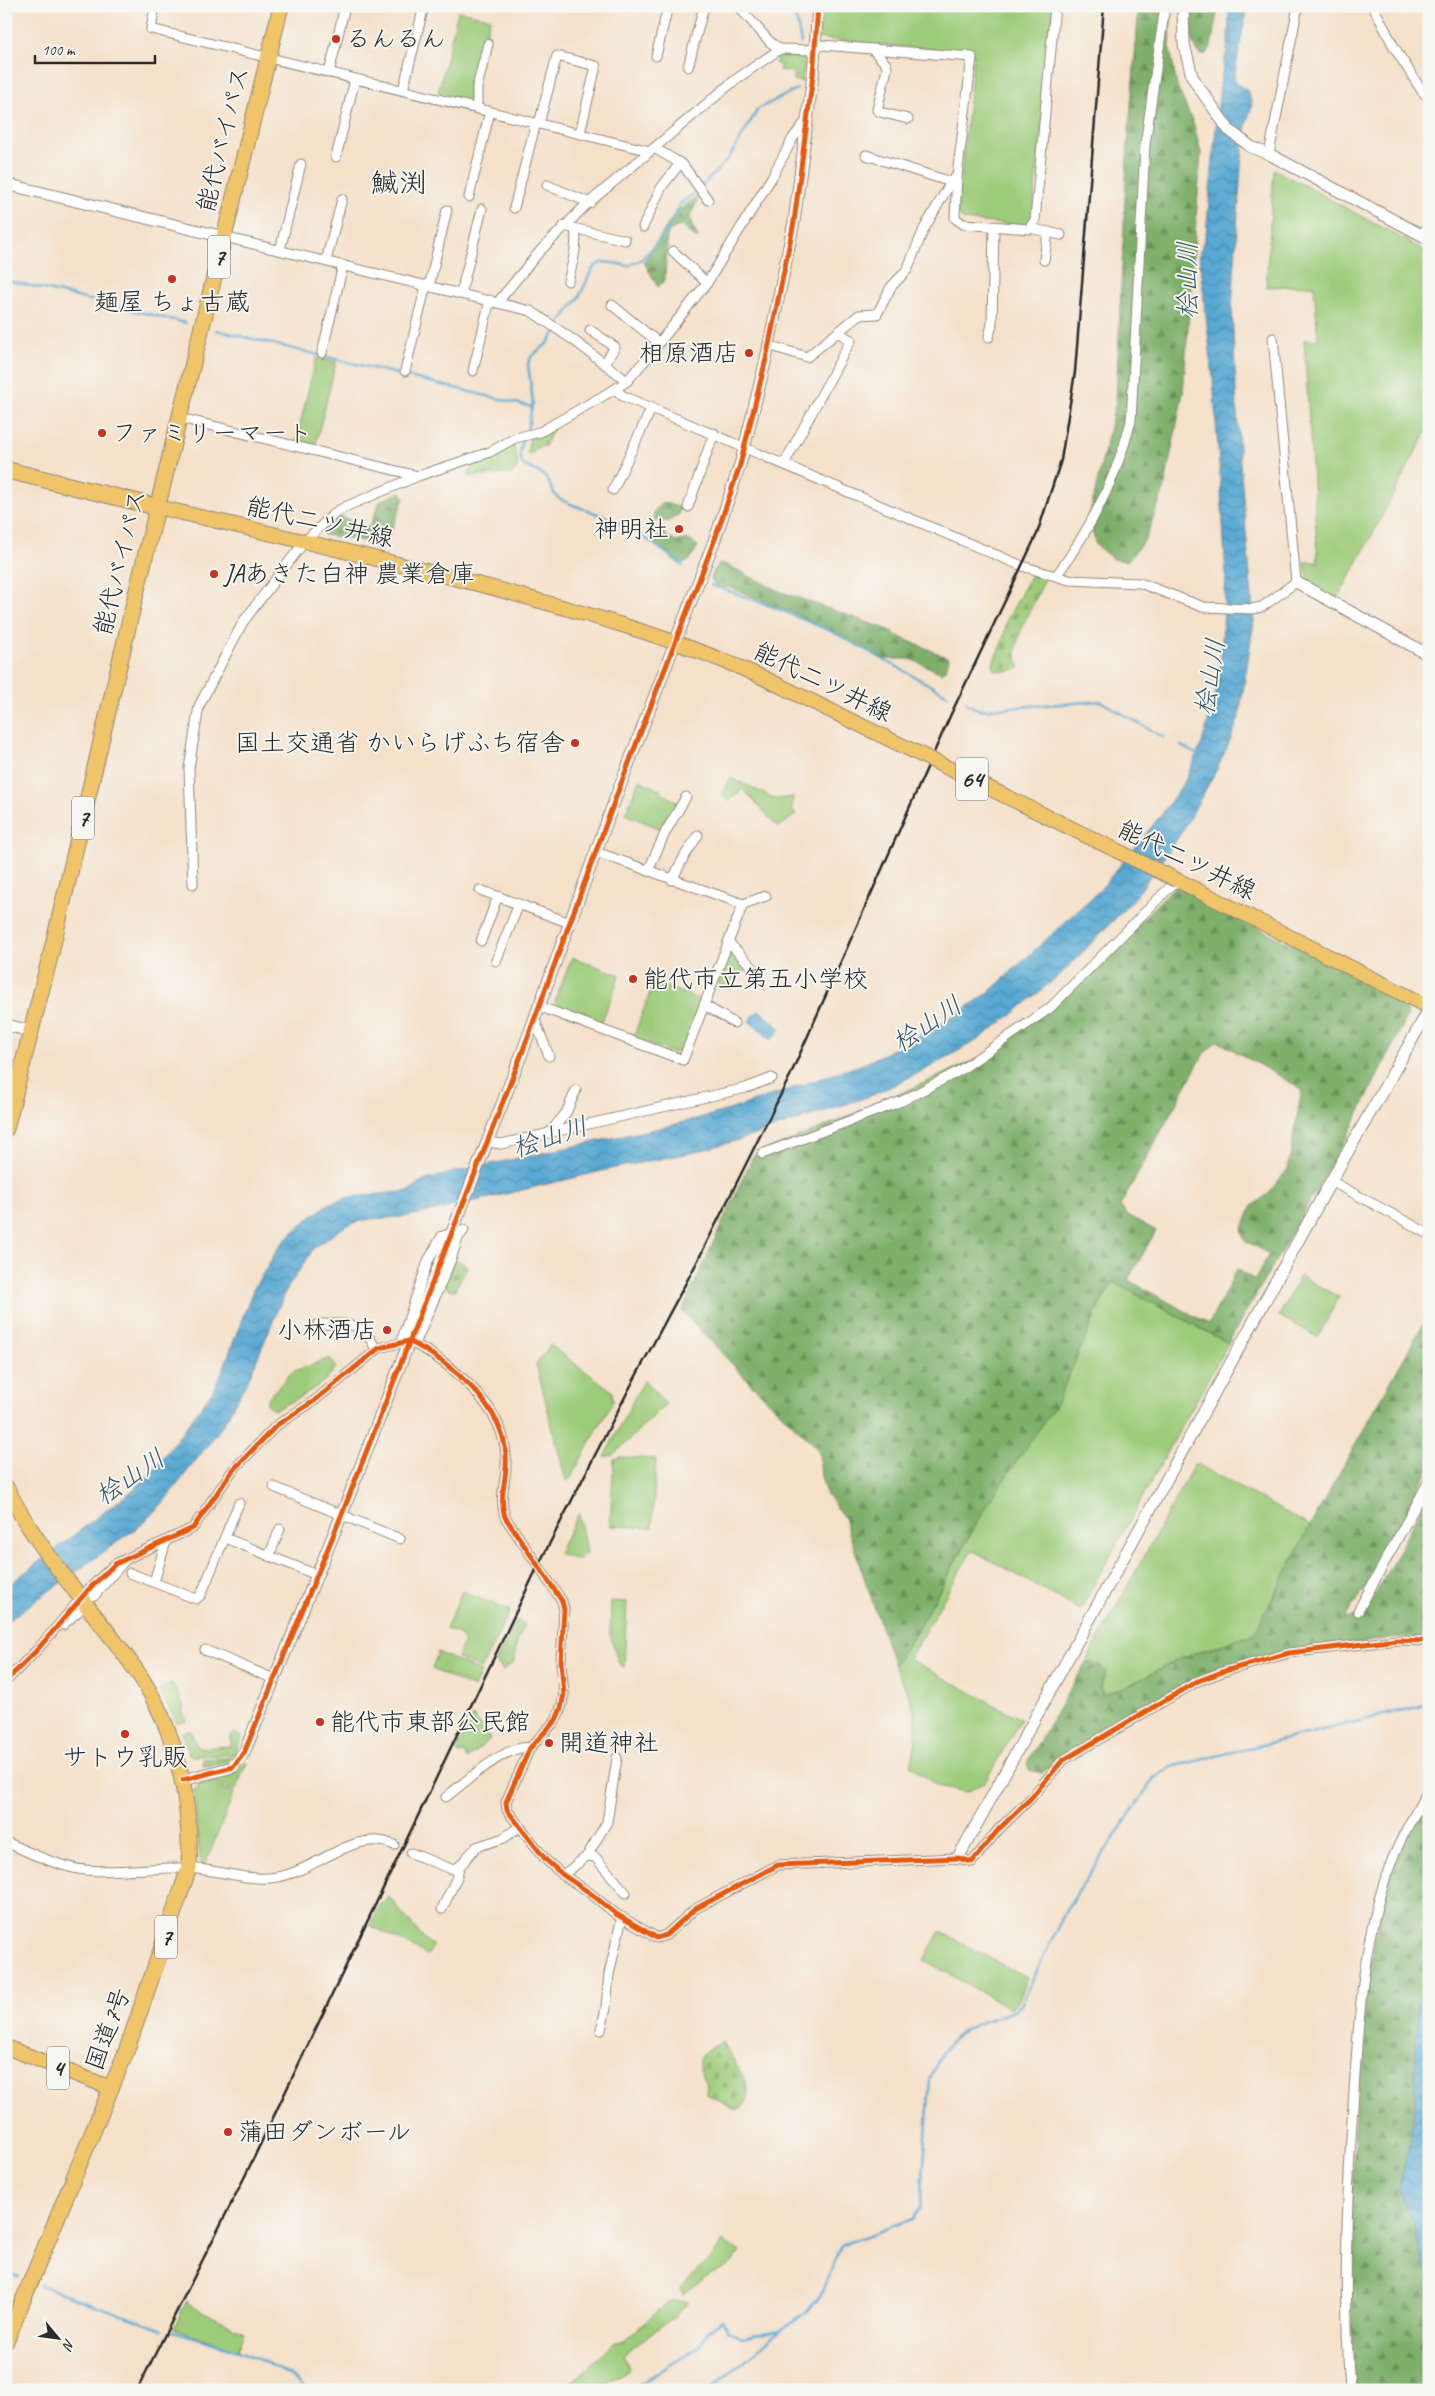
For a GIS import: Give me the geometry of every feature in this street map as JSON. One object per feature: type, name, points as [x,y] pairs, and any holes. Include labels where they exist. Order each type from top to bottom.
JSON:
[{"type":"highway","name":"能代バイパス","points":[[6,1129],[280,6]]},
{"type":"highway","points":[[6,470],[157,507]]},
{"type":"highway","name":"7","points":[[6,1487],[46,1554],[82,1598],[139,1674],[168,1732],[183,1780]]},
{"type":"highway","name":"国道7号","points":[[6,2341],[126,2052],[189,1868],[190,1842],[183,1780]]},
{"type":"main road","name":"能代二ツ井線","points":[[157,507],[542,601],[674,642],[733,664],[1178,880],[1429,1009]]},
{"type":"main road","name":"4","points":[[6,2047],[111,2088]]},
{"type":"street","points":[[155,6],[151,29],[652,150],[684,165],[708,200]]},
{"type":"street","points":[[329,73],[345,6]]},
{"type":"street","points":[[403,90],[424,6]]},
{"type":"street","points":[[656,56],[668,6]]},
{"type":"street","points":[[688,67],[704,6]]},
{"type":"street","points":[[738,6],[770,42],[780,49],[814,50],[822,45],[972,57],[954,179],[955,218],[964,224],[1029,229],[1035,220],[1055,6]]},
{"type":"street","points":[[183,1780],[233,1767],[238,1762],[274,1679],[456,1231],[482,1154],[674,642],[716,536],[746,446],[794,222],[808,120],[818,6]]},
{"type":"street","points":[[1056,576],[1071,556],[1109,485],[1122,455],[1131,421],[1145,145],[1165,6]]},
{"type":"street","points":[[1182,6],[1184,44],[1192,76],[1229,130],[1251,147],[1269,154],[1426,234]]},
{"type":"street","points":[[1269,154],[1298,6]]},
{"type":"street","points":[[1372,6],[1394,47],[1422,91],[1429,98]]},
{"type":"street","points":[[477,108],[477,87],[488,44]]},
{"type":"street","points":[[474,371],[494,302],[540,251],[590,202],[734,80],[780,49]]},
{"type":"street","points":[[872,49],[887,69],[878,110],[908,119]]},
{"type":"street","points":[[514,208],[555,57],[595,64],[580,133]]},
{"type":"street","points":[[336,157],[356,79]]},
{"type":"street","points":[[469,197],[490,111]]},
{"type":"street","points":[[194,884],[189,768],[199,706],[243,622],[305,542],[336,512],[418,476],[490,452],[515,438],[540,432],[615,390],[627,380],[708,282],[772,177],[793,138],[808,120]]},
{"type":"street","points":[[866,155],[954,179]]},
{"type":"street","points":[[643,227],[654,202],[678,166],[678,162]]},
{"type":"street","points":[[280,250],[301,164]]},
{"type":"street","points":[[768,345],[807,357],[859,315],[877,314],[891,287],[906,270],[924,229],[954,179]]},
{"type":"street","points":[[6,184],[531,311],[627,380]]},
{"type":"street","points":[[547,185],[590,202]]},
{"type":"street","points":[[326,261],[342,199]]},
{"type":"street","points":[[460,293],[482,209]]},
{"type":"street","points":[[405,371],[447,210]]},
{"type":"street","points":[[564,226],[626,240]]},
{"type":"street","points":[[1031,226],[1034,229],[1061,234]]},
{"type":"street","points":[[990,337],[992,324],[994,227]]},
{"type":"street","points":[[568,281],[573,259],[575,229]]},
{"type":"street","points":[[1044,260],[1048,232]]},
{"type":"street","points":[[673,251],[708,282]]},
{"type":"street","points":[[322,353],[344,265]]},
{"type":"street","points":[[612,306],[659,343]]},
{"type":"street","points":[[590,330],[614,347],[605,363]]},
{"type":"street","points":[[784,464],[851,340],[839,333]]},
{"type":"street","points":[[1273,338],[1296,582]]},
{"type":"street","points":[[615,390],[623,396],[746,446],[1022,566],[1069,580],[1140,583],[1203,607],[1252,609],[1262,607],[1296,582]]},
{"type":"street","points":[[613,490],[652,407]]},
{"type":"street","points":[[180,418],[418,476]]},
{"type":"street","points":[[688,507],[714,433]]},
{"type":"street","points":[[1296,582],[1429,655]]},
{"type":"street","points":[[648,871],[666,831],[686,797]]},
{"type":"street","points":[[672,880],[684,856],[698,835]]},
{"type":"street","points":[[596,852],[743,904],[766,896]]},
{"type":"street","points":[[762,1154],[902,1101],[959,1071],[1050,1008],[1178,880]]},
{"type":"street","points":[[480,890],[570,923]]},
{"type":"street","points":[[481,941],[498,896]]},
{"type":"street","points":[[496,962],[519,904]]},
{"type":"street","points":[[538,1006],[683,1060],[743,904]]},
{"type":"street","points":[[728,942],[759,974]]},
{"type":"street","points":[[704,1005],[734,1023]]},
{"type":"street","points":[[958,1858],[1331,1181],[1429,1009]]},
{"type":"street","points":[[534,1018],[549,1056]]},
{"type":"street","points":[[6,1025],[31,1031]]},
{"type":"street","points":[[487,1142],[501,1144],[746,1088],[772,1078]]},
{"type":"street","points":[[549,1133],[566,1113],[576,1090]]},
{"type":"street","points":[[1331,1181],[1429,1234]]},
{"type":"street","points":[[318,1324],[357,1325],[370,1337],[376,1350]]},
{"type":"street","points":[[6,1681],[37,1650],[50,1633],[115,1564],[193,1528],[233,1470],[277,1425],[314,1401],[376,1350],[409,1343],[444,1362],[469,1384],[497,1423],[503,1436],[506,1457],[501,1493],[501,1504],[505,1517],[563,1603],[561,1662],[564,1694],[556,1720],[530,1748],[506,1802],[507,1810],[546,1860],[563,1875],[622,1917],[657,1938],[666,1935],[695,1910],[778,1865],[958,1858],[972,1862],[1062,1760],[1198,1681],[1225,1671],[1289,1653],[1397,1640],[1429,1641]]},
{"type":"street","points":[[1358,1611],[1429,1481]]},
{"type":"street","points":[[274,1487],[400,1539]]},
{"type":"street","points":[[130,1573],[196,1599],[202,1595],[239,1503]]},
{"type":"street","points":[[269,1556],[280,1529]]},
{"type":"street","points":[[225,1538],[317,1575]]},
{"type":"street","points":[[154,1582],[166,1541]]},
{"type":"street","points":[[82,1598],[126,1558]]},
{"type":"street","points":[[205,1650],[274,1679]]},
{"type":"street","points":[[446,1797],[492,1762],[518,1748],[530,1748]]},
{"type":"street","points":[[563,1875],[587,1856],[607,1822],[617,1758]]},
{"type":"street","points":[[1350,2390],[1345,2292],[1347,2191],[1357,2049],[1365,1972],[1374,1922],[1391,1864],[1405,1832],[1429,1789]]},
{"type":"street","points":[[442,1909],[457,1877],[459,1867],[476,1847],[504,1838],[519,1827]]},
{"type":"street","points":[[6,1842],[58,1863],[86,1870],[189,1868],[256,1877],[278,1877],[291,1874],[361,1841],[374,1839],[394,1845]]},
{"type":"street","points":[[411,1852],[450,1869],[459,1867]]},
{"type":"street","points":[[587,1856],[595,1856],[601,1861],[626,1893]]},
{"type":"street","points":[[601,2030],[606,2008],[608,1974],[622,1917]]},
{"type":"green space","points":[[821,6],[1054,6],[1032,219],[1026,226],[963,220],[957,213],[974,54],[816,38]]},
{"type":"green space","points":[[1139,6],[1168,6],[1171,11],[1170,49],[1177,86],[1194,125],[1201,153],[1183,393],[1164,489],[1145,540],[1127,561],[1113,559],[1096,545],[1089,518],[1116,401],[1127,155]]},
{"type":"green space","points":[[1191,6],[1218,6],[1211,47],[1206,54],[1201,55],[1191,38]]},
{"type":"green space","points":[[458,11],[490,18],[470,101],[438,93]]},
{"type":"green space","points":[[805,56],[802,82],[793,80],[793,72],[779,70],[781,66],[776,64],[776,57]]},
{"type":"green space","points":[[1274,169],[1429,253],[1429,427],[1338,599],[1309,581],[1304,562],[1318,562],[1304,340],[1318,339],[1314,285],[1266,287]]},
{"type":"green space","points":[[696,197],[698,201],[690,215],[692,226],[699,238],[694,238],[682,226],[669,232],[667,235],[665,280],[658,287],[644,262],[675,213]]},
{"type":"green space","points":[[316,358],[336,362],[315,447],[296,442]]},
{"type":"green space","points":[[553,429],[545,446],[536,448],[531,455],[527,454],[530,437]]},
{"type":"green space","points":[[513,442],[518,467],[512,474],[468,476],[473,463]]},
{"type":"green space","points":[[401,492],[404,498],[386,544],[324,535],[321,532],[339,516],[369,528],[380,501]]},
{"type":"green space","points":[[662,503],[680,508],[678,515],[669,521],[656,521],[654,519],[654,512]]},
{"type":"green space","points":[[660,531],[676,542],[687,539],[698,546],[689,561],[681,563],[655,543],[655,537]]},
{"type":"green space","points":[[720,564],[725,564],[779,591],[889,630],[897,636],[949,658],[946,669],[942,673],[910,659],[884,659],[796,614],[731,588],[716,586],[711,579],[715,568]]},
{"type":"green space","points":[[1033,571],[1046,577],[1024,622],[1018,640],[1016,652],[1019,668],[1006,671],[996,670],[993,668],[994,660],[1003,640],[1007,620]]},
{"type":"green space","points":[[731,778],[776,799],[793,797],[792,810],[796,815],[778,827],[743,789],[729,801],[722,796]]},
{"type":"green space","points":[[639,780],[662,791],[661,793],[678,802],[663,830],[625,814]]},
{"type":"green space","points":[[1175,886],[1403,1000],[1408,1015],[1348,1135],[1228,1343],[1113,1282],[1100,1304],[1057,1403],[984,1509],[911,1641],[894,1665],[844,1518],[826,1493],[821,1477],[819,1453],[815,1446],[751,1384],[682,1311],[753,1156],[985,1056],[1092,970]],"holes":[[[1217,1041],[1302,1089],[1288,1169],[1267,1195],[1252,1206],[1242,1230],[1244,1240],[1269,1254],[1255,1280],[1237,1269],[1209,1324],[1128,1280],[1156,1231],[1126,1214],[1120,1206],[1203,1055]]]},
{"type":"green space","points":[[731,950],[747,966],[731,989],[717,983]]},
{"type":"green space","points":[[572,957],[620,975],[600,1026],[559,1011],[555,1001]]},
{"type":"green space","points":[[654,982],[701,1000],[683,1049],[673,1053],[633,1038]]},
{"type":"green space","points":[[455,1259],[468,1266],[454,1291],[443,1286]]},
{"type":"green space","points":[[1300,1276],[1339,1297],[1318,1337],[1279,1316]]},
{"type":"green space","points":[[1113,1282],[1228,1343],[1080,1610],[972,1550],[909,1659],[1021,1719],[985,1782],[967,1792],[937,1786],[911,1766],[916,1724],[912,1703],[894,1665],[911,1641]]},
{"type":"green space","points":[[1423,1324],[1429,1327],[1429,1469],[1357,1602],[1353,1604],[1345,1618],[1365,1614],[1429,1494],[1429,1637],[1395,1637],[1220,1669],[1063,1756],[1042,1773],[1029,1770],[1027,1764],[1029,1759],[1086,1662],[1101,1666],[1106,1672],[1101,1686],[1102,1695],[1129,1685],[1183,1657],[1254,1634],[1310,1526]]},
{"type":"green space","points":[[550,1345],[612,1391],[613,1401],[570,1479],[566,1481],[536,1364]]},
{"type":"green space","points":[[330,1358],[336,1367],[317,1386],[299,1398],[273,1410],[267,1404],[267,1399],[292,1372]]},
{"type":"green space","points":[[644,1380],[666,1404],[613,1455],[604,1457]]},
{"type":"green space","points":[[619,1457],[656,1459],[652,1528],[610,1526],[614,1459]]},
{"type":"green space","points":[[1195,1463],[1310,1526],[1254,1634],[1183,1657],[1129,1685],[1102,1695],[1101,1666],[1086,1662]]},
{"type":"green space","points":[[579,1513],[586,1553],[577,1560],[558,1553]]},
{"type":"green space","points":[[462,1591],[510,1611],[481,1669],[457,1658],[464,1642],[458,1633],[446,1629]]},
{"type":"green space","points":[[611,1601],[627,1602],[624,1667],[619,1664],[610,1635]]},
{"type":"green space","points":[[517,1620],[524,1624],[516,1646],[514,1662],[503,1671],[496,1662]]},
{"type":"green space","points":[[438,1652],[481,1672],[474,1688],[432,1669]]},
{"type":"green space","points":[[172,1683],[184,1706],[182,1712],[186,1721],[177,1723],[159,1691]]},
{"type":"green space","points":[[473,1716],[490,1739],[467,1759],[464,1753],[459,1754],[456,1750]]},
{"type":"green space","points":[[190,1730],[198,1748],[231,1746],[231,1736],[235,1733],[242,1737],[235,1753],[231,1755],[193,1756],[189,1754],[181,1733]]},
{"type":"green space","points":[[232,1758],[226,1763],[203,1766],[203,1759]]},
{"type":"green space","points":[[247,1762],[235,1791],[205,1779],[236,1771]]},
{"type":"green space","points":[[202,1780],[234,1793],[204,1867],[200,1859],[194,1791]]},
{"type":"green space","points":[[1429,1799],[1429,1952],[1417,2014],[1414,2122],[1399,2191],[1412,2217],[1425,2268],[1429,2272],[1429,2390],[1354,2390],[1351,2314],[1352,2200],[1355,2125],[1367,1989],[1378,1924],[1396,1861],[1409,1831]]},
{"type":"green space","points":[[389,1897],[422,1937],[433,1946],[428,1955],[370,1925],[381,1904]]},
{"type":"green space","points":[[940,1931],[1027,1978],[1021,1996],[1016,2003],[1010,2008],[924,1960]]},
{"type":"green space","points":[[722,2042],[740,2072],[747,2089],[748,2097],[746,2103],[736,2110],[706,2094],[707,2085],[700,2069],[699,2063],[702,2054]]},
{"type":"green space","points":[[723,2241],[740,2252],[731,2264],[709,2275],[683,2294],[680,2288],[714,2255]]},
{"type":"green space","points":[[187,2300],[190,2305],[244,2332],[237,2350],[174,2328]]},
{"type":"green space","points":[[669,2302],[689,2302],[674,2317],[623,2354],[629,2368],[628,2371],[593,2390],[558,2390],[574,2380],[614,2343],[622,2342]]},
{"type":"water","points":[[1229,6],[1247,6],[1234,79],[1237,84],[1248,91],[1252,105],[1246,125],[1241,166],[1232,309],[1239,451],[1254,621],[1239,717],[1230,741],[1216,771],[1180,835],[1133,900],[1064,971],[1014,1013],[979,1039],[923,1071],[873,1095],[739,1140],[691,1153],[619,1167],[430,1212],[401,1217],[370,1219],[347,1225],[314,1248],[285,1292],[250,1376],[223,1425],[163,1503],[141,1525],[6,1622],[6,1587],[150,1475],[212,1392],[222,1372],[253,1290],[280,1245],[303,1223],[330,1203],[351,1197],[409,1191],[420,1182],[454,1172],[673,1125],[729,1110],[866,1063],[950,1019],[988,993],[1100,890],[1161,815],[1185,781],[1202,743],[1218,686],[1221,657],[1226,577],[1213,378],[1199,254],[1206,234],[1220,85],[1228,44]]},
{"type":"water","points":[[759,1010],[781,1029],[771,1040],[749,1021]]},
{"type":"water","points":[[1429,1952],[1429,2272],[1425,2268],[1412,2217],[1399,2191],[1414,2122],[1417,2014]]},
{"type":"waterway","points":[[789,6],[797,22],[801,43]]},
{"type":"waterway","points":[[702,186],[729,158],[758,109],[797,89]]},
{"type":"waterway","points":[[559,325],[579,297],[595,266],[606,262],[628,266],[642,259],[667,231],[680,204],[698,190]]},
{"type":"waterway","points":[[6,280],[186,323]]},
{"type":"waterway","points":[[216,330],[532,407]]},
{"type":"waterway","points":[[527,431],[533,402],[528,364],[531,357],[548,343],[556,332]]},
{"type":"waterway","points":[[522,441],[520,451],[522,463],[545,477],[557,497],[620,523],[645,538],[683,566]]},
{"type":"waterway","points":[[711,585],[771,606],[835,633],[948,695]]},
{"type":"waterway","points":[[966,703],[979,710],[1100,701],[1163,737]]},
{"type":"waterway","points":[[1181,746],[1198,755]]},
{"type":"waterway","points":[[710,2390],[782,2329],[804,2314],[819,2298],[842,2245],[912,2219],[921,2208],[930,2079],[945,2049],[961,2032],[1014,2011],[1021,2004],[1067,1908],[1154,1778],[1171,1767],[1429,1704]]},
{"type":"waterway","points":[[6,2271],[19,2277]]},
{"type":"waterway","points":[[40,2285],[163,2330]]},
{"type":"waterway","points":[[630,2390],[699,2347],[709,2330],[722,2320],[729,2331],[742,2338],[779,2330]]},
{"type":"waterway","points":[[173,2331],[244,2353],[279,2369],[308,2390]]},
{"type":"railway","points":[[137,2390],[245,2176],[538,1566],[696,1264],[790,1076],[951,714],[1037,534],[1061,460],[1075,372],[1104,6]]},
{"type":"cycle path","points":[[183,1780],[233,1767],[244,1753],[342,1514],[522,1053],[617,794],[716,536],[740,465],[766,359],[794,222],[813,75],[818,6]]},
{"type":"cycle path","points":[[6,1681],[37,1650],[89,1589],[115,1564],[193,1528],[233,1470],[277,1425],[314,1401],[379,1348],[409,1341],[457,1373],[485,1403],[496,1420],[503,1438],[506,1456],[502,1501],[505,1517],[562,1601],[564,1609],[561,1662],[564,1694],[561,1708],[556,1720],[530,1748],[506,1802],[507,1810],[546,1860],[563,1875],[590,1893],[616,1914],[657,1938],[666,1935],[695,1909],[778,1865],[958,1858],[972,1862],[999,1829],[1031,1798],[1062,1761],[1198,1681],[1225,1671],[1289,1653],[1397,1640],[1429,1641]]},
{"type":"place","name":"るんるん","points":[[336,39]]},
{"type":"place","name":"麺屋 ちょ古蔵","points":[[172,279]]},
{"type":"place","name":"相原酒店","points":[[749,353]]},
{"type":"place","name":"ファミリーマート","points":[[102,433]]},
{"type":"place","name":"神明社","points":[[679,529]]},
{"type":"place","name":"JAあきた白神 農業倉庫","points":[[214,574]]},
{"type":"place","name":"国土交通省 かいらげふち宿舎","points":[[575,743]]},
{"type":"place","name":"能代市立第五小学校","points":[[633,979]]},
{"type":"place","name":"小林酒店","points":[[387,1330]]},
{"type":"place","name":"能代市東部公民館","points":[[320,1722]]},
{"type":"place","name":"サトウ乳販","points":[[125,1734]]},
{"type":"place","name":"開道神社","points":[[549,1743]]},
{"type":"place","name":"蒲田ダンボール","points":[[228,2132]]},
{"type":"district","name":"鰄渕","points":[[399,182]]},
{"type":"water label","name":"桧山川","points":[[1187,280]]},
{"type":"water label","name":"桧山川","points":[[1210,677]]},
{"type":"water label","name":"桧山川","points":[[927,1024]]},
{"type":"water label","name":"桧山川","points":[[550,1137]]},
{"type":"water label","name":"桧山川","points":[[130,1477]]}]
